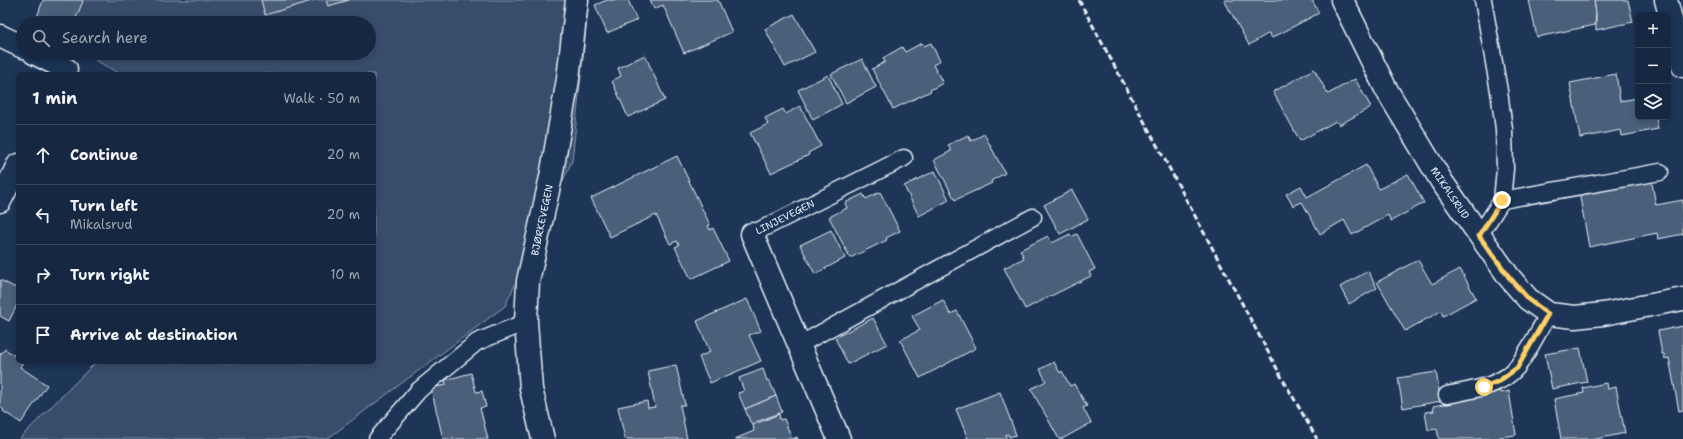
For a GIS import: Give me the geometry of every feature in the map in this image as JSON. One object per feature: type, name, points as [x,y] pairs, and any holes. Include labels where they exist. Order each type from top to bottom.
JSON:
[{"type":"street","name":"BJØRKEVEGEN","points":[[543,439],[532,389],[526,322],[528,281],[551,177],[568,79],[577,0]]},
{"type":"street","name":"MIKALSRUD","points":[[1342,0],[1386,89],[1442,182],[1509,277],[1528,299],[1548,314]]},
{"type":"street","points":[[1666,0],[1683,66]]},
{"type":"street","points":[[0,36],[16,44]]},
{"type":"street","points":[[47,60],[69,72]]},
{"type":"street","points":[[0,201],[16,169]]},
{"type":"street","name":"LINJEVEGEN","points":[[752,234],[839,439]]},
{"type":"street","points":[[1548,314],[1575,317],[1603,314],[1683,299]]},
{"type":"lane","points":[[1479,236],[1502,200],[1505,169],[1504,129],[1500,91],[1484,0]]},
{"type":"lane","name":"LINJEVEGEN","points":[[752,234],[904,158]]},
{"type":"lane","points":[[1502,200],[1660,172]]},
{"type":"lane","points":[[799,345],[1033,217]]},
{"type":"lane","points":[[1447,395],[1489,385],[1499,381],[1517,368],[1548,314]]},
{"type":"lane","points":[[377,439],[418,390],[477,342],[526,322]]},
{"type":"shaded area","points":[[60,0],[589,0],[572,161],[505,306],[327,439],[19,439],[94,364],[376,364],[376,72],[116,72],[95,60],[376,60],[376,16],[41,16]]},
{"type":"building","points":[[43,0],[83,1],[77,16],[37,16]]},
{"type":"building","points":[[261,0],[315,0],[265,15]]},
{"type":"building","points":[[326,0],[349,0],[328,6]]},
{"type":"building","points":[[607,0],[628,0],[637,20],[607,33],[595,5]]},
{"type":"building","points":[[650,0],[718,0],[732,32],[684,53],[663,5],[654,9]]},
{"type":"building","points":[[1224,0],[1312,0],[1319,13],[1272,38],[1269,33],[1249,45]]},
{"type":"building","points":[[1529,0],[1594,0],[1596,13],[1595,25],[1537,37]]},
{"type":"building","points":[[1594,0],[1628,0],[1633,22],[1596,30]]},
{"type":"building","points":[[794,14],[815,52],[785,67],[765,29]]},
{"type":"building","points":[[922,43],[924,46],[931,43],[940,61],[933,65],[943,83],[930,90],[931,91],[893,109],[872,69],[885,62],[883,58],[902,47],[905,52]]},
{"type":"building","points":[[645,55],[665,100],[628,117],[612,81],[621,76],[618,68]]},
{"type":"building","points":[[862,59],[876,87],[846,103],[831,74]]},
{"type":"building","points":[[1314,69],[1328,94],[1355,79],[1371,107],[1339,125],[1336,121],[1300,141],[1273,92]]},
{"type":"building","points":[[1616,74],[1620,101],[1635,98],[1635,120],[1656,120],[1658,129],[1622,136],[1621,130],[1580,138],[1570,83]]},
{"type":"building","points":[[828,75],[842,104],[813,120],[798,90]]},
{"type":"building","points":[[800,106],[821,146],[808,153],[809,155],[771,173],[750,133],[768,124],[765,118],[783,109],[786,114]]},
{"type":"building","points":[[984,134],[1005,173],[991,181],[992,183],[955,200],[934,160],[951,151],[948,145],[968,135],[971,141]]},
{"type":"building","points":[[677,156],[710,225],[708,226],[710,230],[713,228],[729,261],[691,279],[675,247],[679,245],[677,241],[670,244],[656,215],[610,237],[591,198]]},
{"type":"building","points":[[1366,165],[1379,189],[1408,174],[1424,203],[1391,221],[1388,215],[1352,235],[1344,220],[1320,234],[1302,202],[1293,206],[1286,194],[1301,186],[1307,197]]},
{"type":"building","points":[[935,171],[949,200],[919,216],[904,186]]},
{"type":"building","points":[[1651,178],[1656,205],[1683,200],[1683,234],[1658,239],[1657,233],[1589,247],[1579,192]]},
{"type":"building","points":[[1072,190],[1088,219],[1060,234],[1044,205]]},
{"type":"building","points":[[880,192],[900,231],[886,238],[887,240],[850,258],[829,217],[847,208],[845,203],[863,194],[866,199]]},
{"type":"building","points":[[831,230],[845,258],[815,274],[800,245]]},
{"type":"building","points":[[1070,234],[1071,237],[1077,234],[1095,269],[1089,272],[1091,276],[1025,309],[1004,268],[1024,258],[1020,250],[1048,236],[1052,243]]},
{"type":"building","points":[[1418,260],[1432,284],[1460,269],[1476,298],[1443,316],[1441,311],[1405,331],[1377,282]]},
{"type":"building","points":[[1368,271],[1377,288],[1349,304],[1340,287]]},
{"type":"building","points":[[0,280],[16,288],[16,307],[9,321],[0,316]]},
{"type":"building","points":[[747,299],[761,331],[749,335],[761,361],[710,383],[699,357],[710,352],[697,321]]},
{"type":"building","points":[[943,300],[950,314],[957,311],[976,348],[920,378],[900,340],[920,330],[912,316]]},
{"type":"building","points":[[873,318],[887,344],[848,364],[835,338]]},
{"type":"building","points":[[1683,326],[1683,410],[1679,411],[1669,358],[1665,359],[1664,354],[1662,354],[1658,331]]},
{"type":"building","points":[[1580,348],[1587,382],[1552,389],[1545,354]]},
{"type":"building","points":[[5,349],[16,357],[16,364],[22,364],[20,367],[47,385],[21,423],[3,411],[4,410],[0,407],[0,353],[1,354]]},
{"type":"building","points":[[1054,362],[1060,373],[1062,371],[1070,386],[1074,384],[1087,406],[1083,408],[1091,423],[1062,439],[1059,439],[1031,389],[1046,381],[1040,369]]},
{"type":"building","points":[[676,365],[685,405],[680,405],[687,439],[625,439],[618,407],[647,401],[648,408],[655,407],[648,371]]},
{"type":"building","points":[[763,369],[767,381],[769,380],[776,396],[745,409],[738,393],[744,391],[739,378]]},
{"type":"building","points":[[1436,372],[1441,401],[1403,408],[1398,378]]},
{"type":"building","points":[[471,373],[476,392],[482,391],[486,407],[480,408],[488,439],[443,439],[431,388],[446,385],[445,380]]},
{"type":"building","points":[[1606,383],[1607,389],[1616,387],[1625,433],[1597,439],[1561,439],[1554,399],[1584,393],[1583,388]]},
{"type":"building","points":[[1495,390],[1502,393],[1509,391],[1516,435],[1500,437],[1500,439],[1439,439],[1437,429],[1428,430],[1425,412],[1434,411],[1433,406],[1465,400],[1468,395]]},
{"type":"building","points":[[1000,392],[1016,435],[1009,437],[1008,434],[1005,435],[1007,439],[968,439],[956,409]]},
{"type":"building","points":[[776,396],[782,412],[751,424],[745,409]]},
{"type":"building","points":[[779,414],[780,420],[784,419],[792,439],[735,439],[754,431],[753,425]]},
{"type":"railway","points":[[1079,0],[1281,376],[1317,439]]},
{"type":"route","points":[[1484,387],[1499,381],[1517,368],[1548,314],[1528,299],[1509,277],[1479,236],[1502,200]]}]
